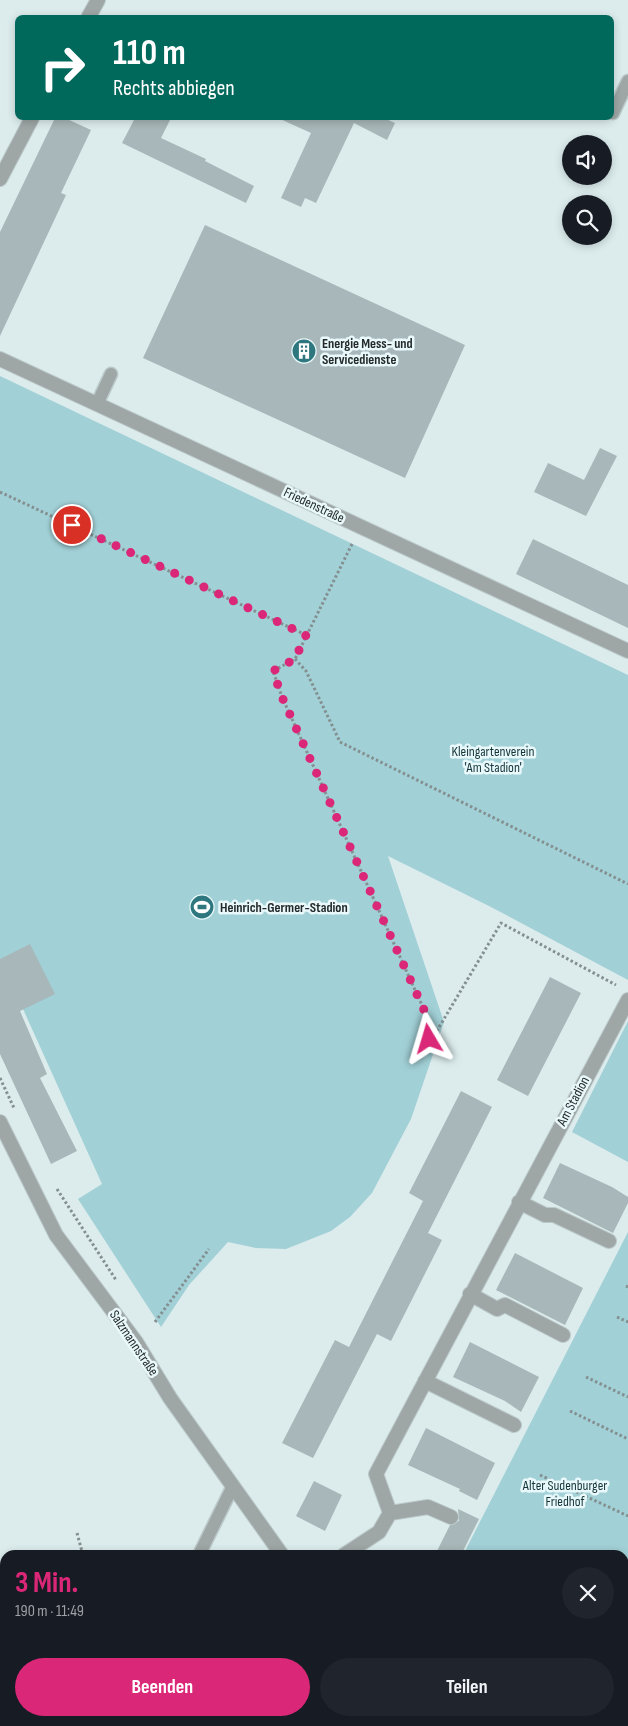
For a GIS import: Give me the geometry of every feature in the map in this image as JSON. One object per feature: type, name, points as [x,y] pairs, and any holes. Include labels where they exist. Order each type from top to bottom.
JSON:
[{"type":"street","points":[[90,15],[98,0]]},
{"type":"street","points":[[0,179],[31,120]]},
{"type":"street","name":"Friedenstraße","points":[[0,359],[628,651]]},
{"type":"street","name":"Am Stadion","points":[[390,1513],[376,1474],[628,1000]]},
{"type":"street","name":"Salzmannstraße","points":[[0,1122],[56,1235],[136,1342],[170,1398],[278,1550]]},
{"type":"street","points":[[519,1202],[545,1215],[554,1215],[609,1241]]},
{"type":"street","points":[[470,1294],[497,1308],[505,1305],[562,1335]]},
{"type":"street","points":[[424,1381],[514,1426]]},
{"type":"street","points":[[352,1550],[379,1532],[390,1513],[428,1507],[451,1518]]},
{"type":"lane","points":[[614,111],[628,81]]},
{"type":"lane","points":[[97,404],[111,374]]},
{"type":"lane","points":[[201,1550],[233,1486]]},
{"type":"path","points":[[0,492],[306,635]]},
{"type":"path","points":[[351,545],[295,659],[273,671],[280,691],[425,1012],[429,1039],[438,1029],[502,923],[619,986]]},
{"type":"path","points":[[295,659],[306,671],[340,742],[628,884]]},
{"type":"path","points":[[155,1322],[209,1249]]},
{"type":"path","points":[[617,1317],[628,1322]]},
{"type":"path","points":[[586,1377],[628,1397]]},
{"type":"path","points":[[570,1411],[628,1439]]},
{"type":"path","points":[[540,1475],[628,1516]]},
{"type":"path","points":[[77,1533],[82,1550]]},
{"type":"green space","name":"Heinrich-Germer-Stadion","points":[[0,376],[628,675],[628,980],[491,907],[388,856],[444,1022],[411,1119],[372,1193],[350,1217],[331,1231],[286,1249],[256,1248],[228,1242],[189,1285],[161,1327],[78,1199],[102,1184],[0,958]]},
{"type":"green space","points":[[628,1021],[628,1162],[572,1132]]},
{"type":"green space","name":"Alter Sudenburger Friedhof","points":[[628,1232],[628,1550],[466,1550]]},
{"type":"building","points":[[54,120],[69,120],[91,130],[61,193],[66,195],[0,336],[0,232]]},
{"type":"building","points":[[134,120],[170,120],[161,138],[206,159],[205,161],[254,186],[246,203],[122,143]]},
{"type":"building","points":[[282,120],[388,120],[395,123],[387,140],[354,123],[316,203],[305,198],[301,207],[281,198],[311,133]]},
{"type":"building","name":"Energie Mess- und Servicedienste","points":[[205,225],[465,345],[405,478],[143,358]]},
{"type":"building","points":[[600,448],[617,456],[586,516],[534,492],[548,463],[584,480]]},
{"type":"building","points":[[533,539],[628,585],[628,628],[516,574]]},
{"type":"building","points":[[30,944],[55,994],[20,1011],[47,1074],[40,1078],[77,1151],[51,1164],[0,1054],[0,959]]},
{"type":"building","points":[[550,977],[581,993],[528,1096],[497,1080]]},
{"type":"building","points":[[461,1091],[492,1107],[428,1233],[442,1240],[391,1341],[377,1334],[313,1458],[282,1443],[335,1340],[349,1347],[423,1201],[409,1193]]},
{"type":"building","points":[[560,1163],[612,1187],[628,1197],[628,1203],[613,1233],[543,1198]]},
{"type":"building","points":[[515,1253],[583,1288],[565,1325],[496,1290]]},
{"type":"building","points":[[470,1342],[539,1377],[521,1412],[505,1401],[453,1377]]},
{"type":"building","points":[[426,1428],[495,1463],[477,1500],[459,1491],[460,1489],[408,1465]]},
{"type":"building","points":[[314,1481],[342,1495],[325,1531],[296,1516]]},
{"type":"building","points":[[458,1509],[479,1519],[464,1550],[438,1550],[450,1525],[459,1521]]},
{"type":"place","name":"Energie Mess- und Servicedienste","points":[[304,351]]},
{"type":"place","name":"Heinrich-Germer-Stadion","points":[[202,907]]},
{"type":"route","points":[[72,525],[306,635],[295,659],[273,671],[282,697],[425,1012],[429,1039]]},
{"type":"park label","name":"Kleingartenverein 'Am Stadion'","points":[[493,760]]}]
